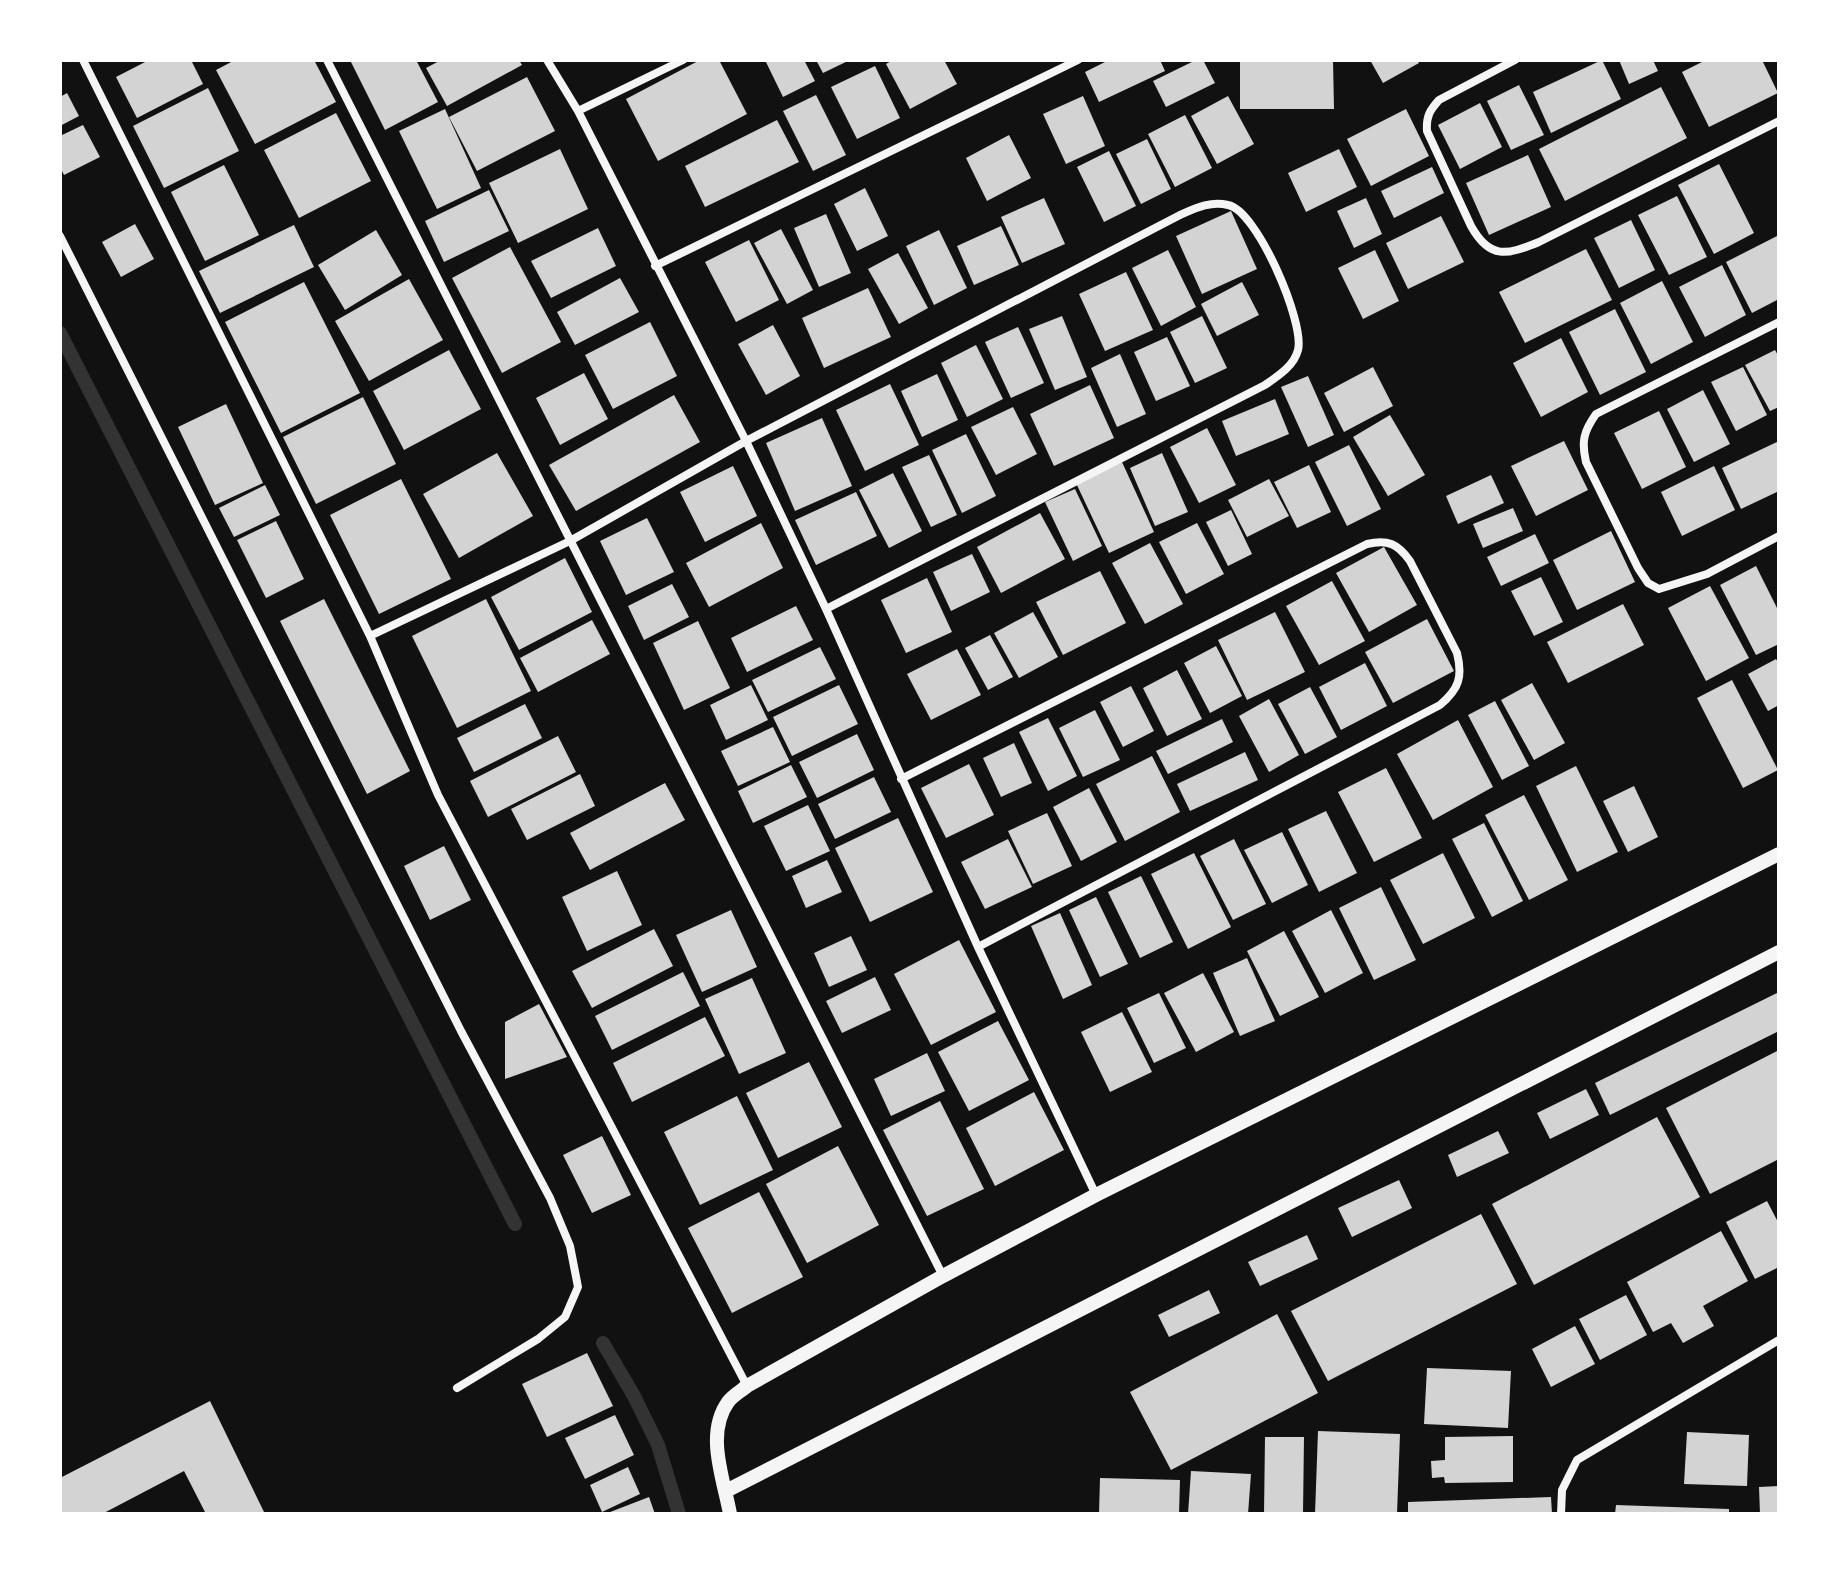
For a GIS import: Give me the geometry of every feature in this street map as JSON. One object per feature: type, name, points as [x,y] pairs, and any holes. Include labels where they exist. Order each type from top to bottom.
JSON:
[{"type":"street","points":[[83,60],[370,636],[438,795],[747,1386]]},
{"type":"street","points":[[327,60],[943,1276]]},
{"type":"street","points":[[547,60],[578,111],[746,441],[826,609],[978,947],[1096,1195]]},
{"type":"street","points":[[578,111],[683,60]]},
{"type":"street","points":[[655,266],[1078,60]]},
{"type":"street","points":[[1515,60],[1439,100],[1426,120],[1427,131],[1471,226],[1490,251],[1504,253],[1539,242],[1779,121]]},
{"type":"street","points":[[370,636],[570,541],[746,441],[1180,215],[1205,204],[1229,205],[1241,211],[1258,233],[1295,316],[1300,335],[1298,353],[1284,372],[1265,385],[826,609]]},
{"type":"street","points":[[60,236],[461,1031],[550,1198],[570,1246],[578,1287],[565,1317],[538,1339],[457,1388]]},
{"type":"street","points":[[1779,322],[1596,414],[1585,430],[1582,445],[1586,462],[1638,568],[1648,583],[1659,589],[1707,574],[1779,536]]},
{"type":"street","points":[[901,779],[1367,544],[1383,540],[1400,547],[1410,561],[1457,653],[1460,682],[1453,694],[1440,705],[978,947]]},
{"type":"street","points":[[730,1514],[717,1450],[718,1426],[728,1402],[747,1386],[1096,1195],[1779,854]]},
{"type":"street","points":[[726,1491],[1779,952]]},
{"type":"street","points":[[1561,1514],[1562,1490],[1577,1460],[1779,1340]]},
{"type":"building","points":[[149,60],[191,60],[203,84],[137,118],[116,77]]},
{"type":"building","points":[[235,60],[314,60],[336,102],[255,144],[216,70]]},
{"type":"building","points":[[350,60],[416,60],[438,102],[385,130]]},
{"type":"building","points":[[441,60],[519,60],[522,65],[447,106],[426,68]]},
{"type":"building","points":[[700,60],[719,60],[747,114],[658,161],[626,99]]},
{"type":"building","points":[[765,60],[804,60],[815,81],[783,97]]},
{"type":"building","points":[[816,60],[850,60],[823,73]]},
{"type":"building","points":[[893,60],[944,60],[957,84],[910,109],[886,64]]},
{"type":"building","points":[[1109,60],[1160,60],[1165,71],[1099,102],[1085,72]]},
{"type":"building","points":[[1196,60],[1203,60],[1215,83],[1166,107],[1153,81]]},
{"type":"building","points":[[1240,60],[1333,60],[1334,109],[1240,109]]},
{"type":"building","points":[[1370,60],[1417,60],[1419,63],[1383,83]]},
{"type":"building","points":[[1602,60],[1621,99],[1551,133],[1533,92]]},
{"type":"building","points":[[1619,60],[1653,60],[1658,71],[1629,84]]},
{"type":"building","points":[[1706,60],[1762,60],[1778,93],[1709,127],[1682,72]]},
{"type":"building","points":[[875,66],[900,118],[857,139],[831,87]]},
{"type":"building","points":[[527,77],[555,131],[477,171],[449,117]]},
{"type":"building","points":[[1519,85],[1544,135],[1511,150],[1487,101]]},
{"type":"building","points":[[1661,87],[1687,138],[1565,201],[1539,149]]},
{"type":"building","points":[[208,88],[239,151],[164,188],[133,126]]},
{"type":"building","points":[[67,93],[79,116],[60,126],[60,97]]},
{"type":"building","points":[[816,95],[846,155],[813,171],[783,111]]},
{"type":"building","points":[[1083,96],[1105,146],[1066,164],[1043,114]]},
{"type":"building","points":[[1228,96],[1254,144],[1217,164],[1191,116]]},
{"type":"building","points":[[1480,103],[1502,147],[1460,169],[1438,125]]},
{"type":"building","points":[[445,109],[481,188],[437,209],[399,131]]},
{"type":"building","points":[[1406,109],[1429,156],[1371,186],[1347,139]]},
{"type":"building","points":[[336,113],[371,181],[299,218],[264,150]]},
{"type":"building","points":[[1185,115],[1212,168],[1175,187],[1148,134]]},
{"type":"building","points":[[777,120],[799,162],[705,207],[685,166]]},
{"type":"building","points":[[83,125],[100,157],[64,175],[60,167],[60,136]]},
{"type":"building","points":[[1009,135],[1031,178],[987,201],[966,158]]},
{"type":"building","points":[[1147,139],[1171,189],[1141,204],[1116,154]]},
{"type":"building","points":[[560,149],[588,209],[518,243],[489,183]]},
{"type":"building","points":[[1339,149],[1357,187],[1306,212],[1288,173]]},
{"type":"building","points":[[1109,151],[1136,206],[1104,222],[1077,167]]},
{"type":"building","points":[[1528,155],[1551,207],[1489,235],[1466,183]]},
{"type":"building","points":[[1719,164],[1754,233],[1714,254],[1678,185]]},
{"type":"building","points":[[224,165],[259,235],[205,261],[171,192]]},
{"type":"building","points":[[1432,167],[1444,193],[1394,218],[1381,191]]},
{"type":"building","points":[[865,188],[888,236],[857,251],[834,204]]},
{"type":"building","points":[[489,190],[509,231],[444,262],[425,221]]},
{"type":"building","points":[[1677,196],[1707,257],[1669,275],[1638,215]]},
{"type":"building","points":[[1044,198],[1065,244],[1022,263],[1001,217]]},
{"type":"building","points":[[1366,198],[1382,234],[1354,248],[1337,211]]},
{"type":"building","points":[[1231,211],[1257,269],[1202,294],[1176,236]]},
{"type":"building","points":[[826,214],[851,273],[819,287],[794,228]]},
{"type":"building","points":[[1441,216],[1464,262],[1408,289],[1386,243]]},
{"type":"building","points":[[1631,220],[1655,270],[1619,288],[1594,238]]},
{"type":"building","points":[[135,224],[154,259],[121,277],[102,242]]},
{"type":"building","points":[[294,225],[314,267],[220,313],[199,271]]},
{"type":"building","points":[[1001,226],[1019,265],[974,285],[957,246]]},
{"type":"building","points":[[598,228],[616,266],[551,298],[531,261]]},
{"type":"building","points":[[781,229],[813,290],[787,304],[754,243]]},
{"type":"building","points":[[376,230],[402,275],[345,310],[318,265]]},
{"type":"building","points":[[939,230],[967,288],[934,305],[906,246]]},
{"type":"building","points":[[1779,235],[1779,299],[1752,313],[1726,262]]},
{"type":"building","points":[[749,240],[779,300],[736,322],[705,262]]},
{"type":"building","points":[[510,247],[561,342],[502,373],[452,278]]},
{"type":"building","points":[[1586,249],[1612,300],[1525,343],[1499,292]]},
{"type":"building","points":[[1168,250],[1196,307],[1161,326],[1132,268]]},
{"type":"building","points":[[1375,250],[1399,301],[1363,319],[1338,268]]},
{"type":"building","points":[[898,253],[928,308],[899,324],[868,269]]},
{"type":"building","points":[[1722,265],[1746,315],[1705,337],[1679,287]]},
{"type":"building","points":[[1126,272],[1153,330],[1105,351],[1079,294]]},
{"type":"building","points":[[620,278],[639,312],[575,345],[557,312]]},
{"type":"building","points":[[409,279],[443,340],[369,381],[335,321]]},
{"type":"building","points":[[1662,281],[1693,342],[1651,364],[1620,303]]},
{"type":"building","points":[[304,282],[360,393],[281,433],[225,322]]},
{"type":"building","points":[[1242,282],[1259,315],[1217,336],[1201,304]]},
{"type":"building","points":[[868,288],[891,337],[824,368],[802,318]]},
{"type":"building","points":[[1615,309],[1646,372],[1600,395],[1569,332]]},
{"type":"building","points":[[1062,316],[1087,377],[1055,390],[1029,329]]},
{"type":"building","points":[[1202,316],[1227,368],[1195,383],[1170,332]]},
{"type":"building","points":[[650,322],[677,376],[613,409],[585,355]]},
{"type":"building","points":[[773,325],[800,376],[766,395],[738,344]]},
{"type":"building","points":[[1018,327],[1044,383],[1011,398],[985,342]]},
{"type":"building","points":[[1167,337],[1190,386],[1156,401],[1134,352]]},
{"type":"building","points":[[1561,338],[1588,392],[1541,417],[1513,363]]},
{"type":"building","points":[[976,345],[1003,399],[967,417],[941,363]]},
{"type":"building","points":[[449,350],[481,409],[404,450],[373,391]]},
{"type":"building","points":[[1775,350],[1779,357],[1779,407],[1770,411],[1745,365]]},
{"type":"building","points":[[1120,354],[1146,414],[1117,427],[1091,368]]},
{"type":"building","points":[[1373,367],[1393,406],[1344,432],[1324,393]]},
{"type":"building","points":[[1743,367],[1767,415],[1736,431],[1711,382]]},
{"type":"building","points":[[584,373],[608,419],[560,445],[536,398]]},
{"type":"building","points":[[937,374],[958,420],[922,437],[901,391]]},
{"type":"building","points":[[1308,376],[1334,435],[1308,447],[1281,387]]},
{"type":"building","points":[[890,384],[919,445],[865,471],[836,410]]},
{"type":"building","points":[[1090,385],[1114,438],[1054,466],[1030,414]]},
{"type":"building","points":[[1703,390],[1730,444],[1694,462],[1667,409]]},
{"type":"building","points":[[674,395],[700,442],[576,511],[549,465]]},
{"type":"building","points":[[363,397],[396,464],[316,504],[283,437]]},
{"type":"building","points":[[1275,399],[1289,434],[1236,456],[1222,421]]},
{"type":"building","points":[[226,404],[263,483],[215,505],[178,427]]},
{"type":"building","points":[[1013,407],[1037,454],[996,475],[971,427]]},
{"type":"building","points":[[1659,411],[1686,467],[1642,489],[1614,433]]},
{"type":"building","points":[[1390,415],[1425,475],[1388,496],[1353,437]]},
{"type":"building","points":[[822,418],[852,486],[795,511],[766,443]]},
{"type":"building","points":[[1207,428],[1236,485],[1199,503],[1170,447]]},
{"type":"building","points":[[966,434],[996,496],[962,513],[932,450]]},
{"type":"building","points":[[1564,441],[1588,490],[1536,516],[1511,466]]},
{"type":"building","points":[[1779,441],[1779,491],[1741,509],[1722,468]]},
{"type":"building","points":[[1349,445],[1381,509],[1347,526],[1315,462]]},
{"type":"building","points":[[497,453],[533,516],[459,558],[423,494]]},
{"type":"building","points":[[1162,453],[1188,512],[1155,526],[1130,468]]},
{"type":"building","points":[[929,455],[957,515],[931,527],[902,467]]},
{"type":"building","points":[[1122,462],[1154,532],[1109,553],[1076,483]]},
{"type":"building","points":[[1309,465],[1331,512],[1297,528],[1274,482]]},
{"type":"building","points":[[733,466],[757,516],[705,542],[680,492]]},
{"type":"building","points":[[1714,466],[1735,510],[1682,536],[1661,492]]},
{"type":"building","points":[[893,473],[922,531],[889,548],[859,490]]},
{"type":"building","points":[[1491,475],[1504,503],[1458,524],[1446,496]]},
{"type":"building","points":[[401,479],[451,579],[379,614],[330,515]]},
{"type":"building","points":[[1269,479],[1289,516],[1247,537],[1228,500]]},
{"type":"building","points":[[265,485],[280,515],[234,537],[219,508]]},
{"type":"building","points":[[1075,489],[1102,546],[1073,561],[1045,502]]},
{"type":"building","points":[[856,492],[877,536],[816,565],[795,520]]},
{"type":"building","points":[[1513,508],[1523,531],[1483,548],[1473,524]]},
{"type":"building","points":[[1231,510],[1252,554],[1228,566],[1206,522]]},
{"type":"building","points":[[1040,513],[1065,559],[1001,593],[977,547]]},
{"type":"building","points":[[647,518],[674,572],[626,595],[600,541]]},
{"type":"building","points":[[276,521],[304,579],[266,598],[237,540]]},
{"type":"building","points":[[761,523],[783,568],[709,607],[686,563]]},
{"type":"building","points":[[1197,523],[1224,574],[1186,594],[1159,542]]},
{"type":"building","points":[[1611,531],[1635,582],[1577,610],[1553,560]]},
{"type":"building","points":[[1535,534],[1549,563],[1501,586],[1487,557]]},
{"type":"building","points":[[1150,543],[1183,604],[1145,624],[1112,563]]},
{"type":"building","points":[[1384,547],[1417,605],[1369,632],[1336,573]]},
{"type":"building","points":[[972,554],[990,592],[951,611],[933,572]]},
{"type":"building","points":[[565,558],[592,612],[519,650],[491,597]]},
{"type":"building","points":[[1756,566],[1779,612],[1779,644],[1756,655],[1720,585]]},
{"type":"building","points":[[1100,571],[1126,623],[1063,655],[1036,602]]},
{"type":"building","points":[[1541,577],[1563,622],[1534,636],[1511,591]]},
{"type":"building","points":[[927,578],[952,632],[906,653],[881,600]]},
{"type":"building","points":[[1332,581],[1365,641],[1319,665],[1286,606]]},
{"type":"building","points":[[672,584],[689,617],[644,640],[628,606]]},
{"type":"building","points":[[1710,586],[1749,658],[1706,681],[1668,608]]},
{"type":"building","points":[[324,599],[410,771],[367,794],[280,621]]},
{"type":"building","points":[[486,599],[531,691],[457,728],[412,636]]},
{"type":"building","points":[[1623,604],[1644,645],[1568,683],[1547,642]]},
{"type":"building","points":[[796,606],[813,640],[747,672],[731,638]]},
{"type":"building","points":[[1033,612],[1058,657],[1019,678],[994,633]]},
{"type":"building","points":[[1275,612],[1305,672],[1247,700],[1218,640]]},
{"type":"building","points":[[1427,619],[1454,671],[1393,703],[1365,652]]},
{"type":"building","points":[[592,620],[610,654],[538,692],[520,658]]},
{"type":"building","points":[[698,621],[730,688],[684,710],[653,643]]},
{"type":"building","points":[[990,635],[1013,677],[988,690],[965,648]]},
{"type":"building","points":[[1216,646],[1242,696],[1210,713],[1184,663]]},
{"type":"building","points":[[820,647],[836,679],[768,712],[752,680]]},
{"type":"building","points":[[957,649],[981,695],[931,720],[907,674]]},
{"type":"building","points":[[1776,659],[1779,664],[1779,705],[1768,711],[1748,674]]},
{"type":"building","points":[[1365,663],[1387,706],[1341,730],[1319,687]]},
{"type":"building","points":[[1177,670],[1202,719],[1167,736],[1143,688]]},
{"type":"building","points":[[1732,680],[1778,770],[1743,788],[1697,698]]},
{"type":"building","points":[[1532,683],[1565,743],[1534,760],[1501,700]]},
{"type":"building","points":[[751,685],[768,720],[726,740],[710,705]]},
{"type":"building","points":[[839,685],[858,724],[792,756],[773,717]]},
{"type":"building","points":[[1131,686],[1154,731],[1123,747],[1100,702]]},
{"type":"building","points":[[1310,687],[1337,737],[1305,754],[1278,704]]},
{"type":"building","points":[[1269,699],[1299,755],[1269,772],[1239,716]]},
{"type":"building","points":[[1495,701],[1529,766],[1502,780],[1468,715]]},
{"type":"building","points":[[525,704],[542,738],[474,772],[457,738]]},
{"type":"building","points":[[1095,710],[1120,760],[1083,777],[1059,728]]},
{"type":"building","points":[[1048,718],[1077,776],[1048,791],[1019,732]]},
{"type":"building","points":[[1222,719],[1233,742],[1168,774],[1156,751]]},
{"type":"building","points":[[1458,720],[1493,787],[1433,820],[1397,754]]},
{"type":"building","points":[[773,727],[790,762],[738,786],[721,751]]},
{"type":"building","points":[[857,734],[874,770],[817,798],[799,762]]},
{"type":"building","points":[[558,736],[576,772],[488,817],[470,781]]},
{"type":"building","points":[[1014,743],[1032,783],[1001,797],[983,758]]},
{"type":"building","points":[[1245,752],[1258,780],[1190,811],[1177,784]]},
{"type":"building","points":[[1152,756],[1180,812],[1125,841],[1096,784]]},
{"type":"building","points":[[969,764],[994,815],[946,838],[921,788]]},
{"type":"building","points":[[791,765],[807,797],[753,823],[738,791]]},
{"type":"building","points":[[1576,766],[1618,852],[1577,872],[1536,786]]},
{"type":"building","points":[[1386,768],[1422,838],[1374,862],[1338,792]]},
{"type":"building","points":[[580,774],[595,806],[527,840],[511,809]]},
{"type":"building","points":[[874,777],[891,812],[835,839],[818,804]]},
{"type":"building","points":[[665,783],[685,820],[590,870],[570,833]]},
{"type":"building","points":[[1634,786],[1658,837],[1628,852],[1603,801]]},
{"type":"building","points":[[1089,788],[1117,842],[1081,861],[1053,807]]},
{"type":"building","points":[[1524,795],[1568,880],[1529,900],[1485,815]]},
{"type":"building","points":[[808,805],[830,851],[786,871],[764,826]]},
{"type":"building","points":[[1326,811],[1357,873],[1319,892],[1288,829]]},
{"type":"building","points":[[1047,813],[1072,866],[1033,884],[1008,831]]},
{"type":"building","points":[[898,818],[933,892],[870,922],[835,848]]},
{"type":"building","points":[[1484,823],[1523,901],[1492,917],[1452,839]]},
{"type":"building","points":[[1282,832],[1308,885],[1272,903],[1244,850]]},
{"type":"building","points":[[1008,839],[1032,887],[985,909],[961,862]]},
{"type":"building","points":[[1234,839],[1266,904],[1233,920],[1200,856]]},
{"type":"building","points":[[444,846],[471,900],[430,920],[404,866]]},
{"type":"building","points":[[1194,853],[1231,927],[1188,949],[1151,874]]},
{"type":"building","points":[[1443,853],[1475,918],[1423,944],[1390,880]]},
{"type":"building","points":[[827,860],[842,892],[806,908],[792,876]]},
{"type":"building","points":[[617,871],[642,925],[587,951],[562,897]]},
{"type":"building","points":[[1141,876],[1173,942],[1140,958],[1108,892]]},
{"type":"building","points":[[1381,887],[1416,960],[1374,980],[1339,908]]},
{"type":"building","points":[[1096,897],[1128,964],[1100,977],[1069,910]]},
{"type":"building","points":[[731,910],[757,967],[702,992],[676,935]]},
{"type":"building","points":[[1331,910],[1363,973],[1325,993],[1292,931]]},
{"type":"building","points":[[1060,913],[1092,985],[1063,999],[1031,926]]},
{"type":"building","points":[[654,929],[673,966],[592,1008],[572,971]]},
{"type":"building","points":[[1284,931],[1319,997],[1280,1016],[1247,951]]},
{"type":"building","points":[[851,936],[867,970],[829,987],[814,953]]},
{"type":"building","points":[[959,940],[996,1012],[931,1045],[894,974]]},
{"type":"building","points":[[1247,958],[1275,1021],[1240,1036],[1213,973]]},
{"type":"building","points":[[683,972],[700,1006],[612,1050],[595,1016]]},
{"type":"building","points":[[1203,973],[1234,1032],[1196,1052],[1164,993]]},
{"type":"building","points":[[875,977],[891,1010],[842,1033],[826,1001]]},
{"type":"building","points":[[752,978],[786,1053],[739,1074],[705,999]]},
{"type":"building","points":[[1779,992],[1779,1031],[1610,1115],[1595,1083]]},
{"type":"building","points":[[1159,993],[1186,1048],[1154,1063],[1127,1008]]},
{"type":"building","points":[[539,1004],[567,1057],[505,1079],[505,1022]]},
{"type":"building","points":[[1122,1012],[1152,1072],[1110,1092],[1081,1032]]},
{"type":"building","points":[[705,1017],[725,1056],[632,1102],[613,1063]]},
{"type":"building","points":[[998,1021],[1029,1080],[969,1111],[938,1052]]},
{"type":"building","points":[[1779,1050],[1779,1159],[1710,1194],[1666,1108]]},
{"type":"building","points":[[927,1053],[945,1091],[891,1116],[874,1079]]},
{"type":"building","points":[[809,1062],[842,1127],[778,1158],[746,1093]]},
{"type":"building","points":[[1586,1089],[1599,1115],[1550,1139],[1537,1113]]},
{"type":"building","points":[[1034,1092],[1064,1150],[995,1186],[966,1128]]},
{"type":"building","points":[[737,1096],[773,1170],[700,1205],[664,1132]]},
{"type":"building","points":[[940,1101],[984,1189],[927,1216],[883,1130]]},
{"type":"building","points":[[1657,1117],[1700,1197],[1534,1285],[1492,1204]]},
{"type":"building","points":[[1498,1131],[1509,1153],[1457,1177],[1448,1155]]},
{"type":"building","points":[[602,1136],[631,1195],[592,1213],[563,1155]]},
{"type":"building","points":[[838,1146],[879,1225],[807,1263],[766,1184]]},
{"type":"building","points":[[1399,1180],[1412,1208],[1352,1237],[1338,1208]]},
{"type":"building","points":[[759,1192],[803,1277],[732,1313],[688,1228]]},
{"type":"building","points":[[1767,1201],[1779,1224],[1779,1267],[1755,1279],[1726,1222]]},
{"type":"building","points":[[1481,1214],[1517,1284],[1328,1381],[1291,1311]]},
{"type":"building","points":[[1721,1231],[1748,1281],[1703,1306],[1714,1326],[1683,1343],[1671,1323],[1653,1332],[1627,1282]]},
{"type":"building","points":[[1307,1235],[1318,1259],[1260,1286],[1248,1262]]},
{"type":"building","points":[[1209,1290],[1220,1313],[1169,1337],[1158,1315]]},
{"type":"building","points":[[1626,1295],[1647,1335],[1600,1360],[1579,1319]]},
{"type":"building","points":[[1277,1314],[1318,1393],[1171,1470],[1130,1392]]},
{"type":"building","points":[[1575,1326],[1595,1364],[1551,1387],[1532,1349]]},
{"type":"building","points":[[587,1353],[613,1406],[547,1437],[522,1384]]},
{"type":"building","points":[[1427,1368],[1511,1371],[1508,1428],[1424,1424]]},
{"type":"building","points":[[210,1401],[265,1514],[206,1514],[184,1471],[102,1514],[60,1514],[60,1478]]},
{"type":"building","points":[[615,1415],[634,1455],[585,1479],[565,1438]]},
{"type":"building","points":[[1318,1431],[1400,1434],[1397,1514],[1315,1514]]},
{"type":"building","points":[[1687,1432],[1749,1435],[1747,1486],[1684,1484]]},
{"type":"building","points":[[1513,1436],[1513,1482],[1445,1483],[1444,1477],[1432,1478],[1431,1461],[1445,1460],[1445,1437]]},
{"type":"building","points":[[1265,1437],[1304,1437],[1303,1514],[1264,1514]]},
{"type":"building","points":[[628,1467],[640,1494],[602,1512],[590,1485]]},
{"type":"building","points":[[1191,1471],[1251,1474],[1248,1514],[1188,1514]]},
{"type":"building","points":[[1100,1478],[1180,1480],[1179,1514],[1099,1514]]},
{"type":"building","points":[[1779,1486],[1779,1514],[1760,1514],[1759,1487]]},
{"type":"building","points":[[649,1497],[655,1514],[605,1514]]},
{"type":"building","points":[[1551,1497],[1552,1514],[1408,1514],[1408,1502]]},
{"type":"building","points":[[1616,1505],[1729,1509],[1729,1514],[1615,1514]]},
{"type":"waterway","points":[[60,333],[515,1224]]},
{"type":"waterway","points":[[603,1343],[658,1445],[679,1514]]}]
